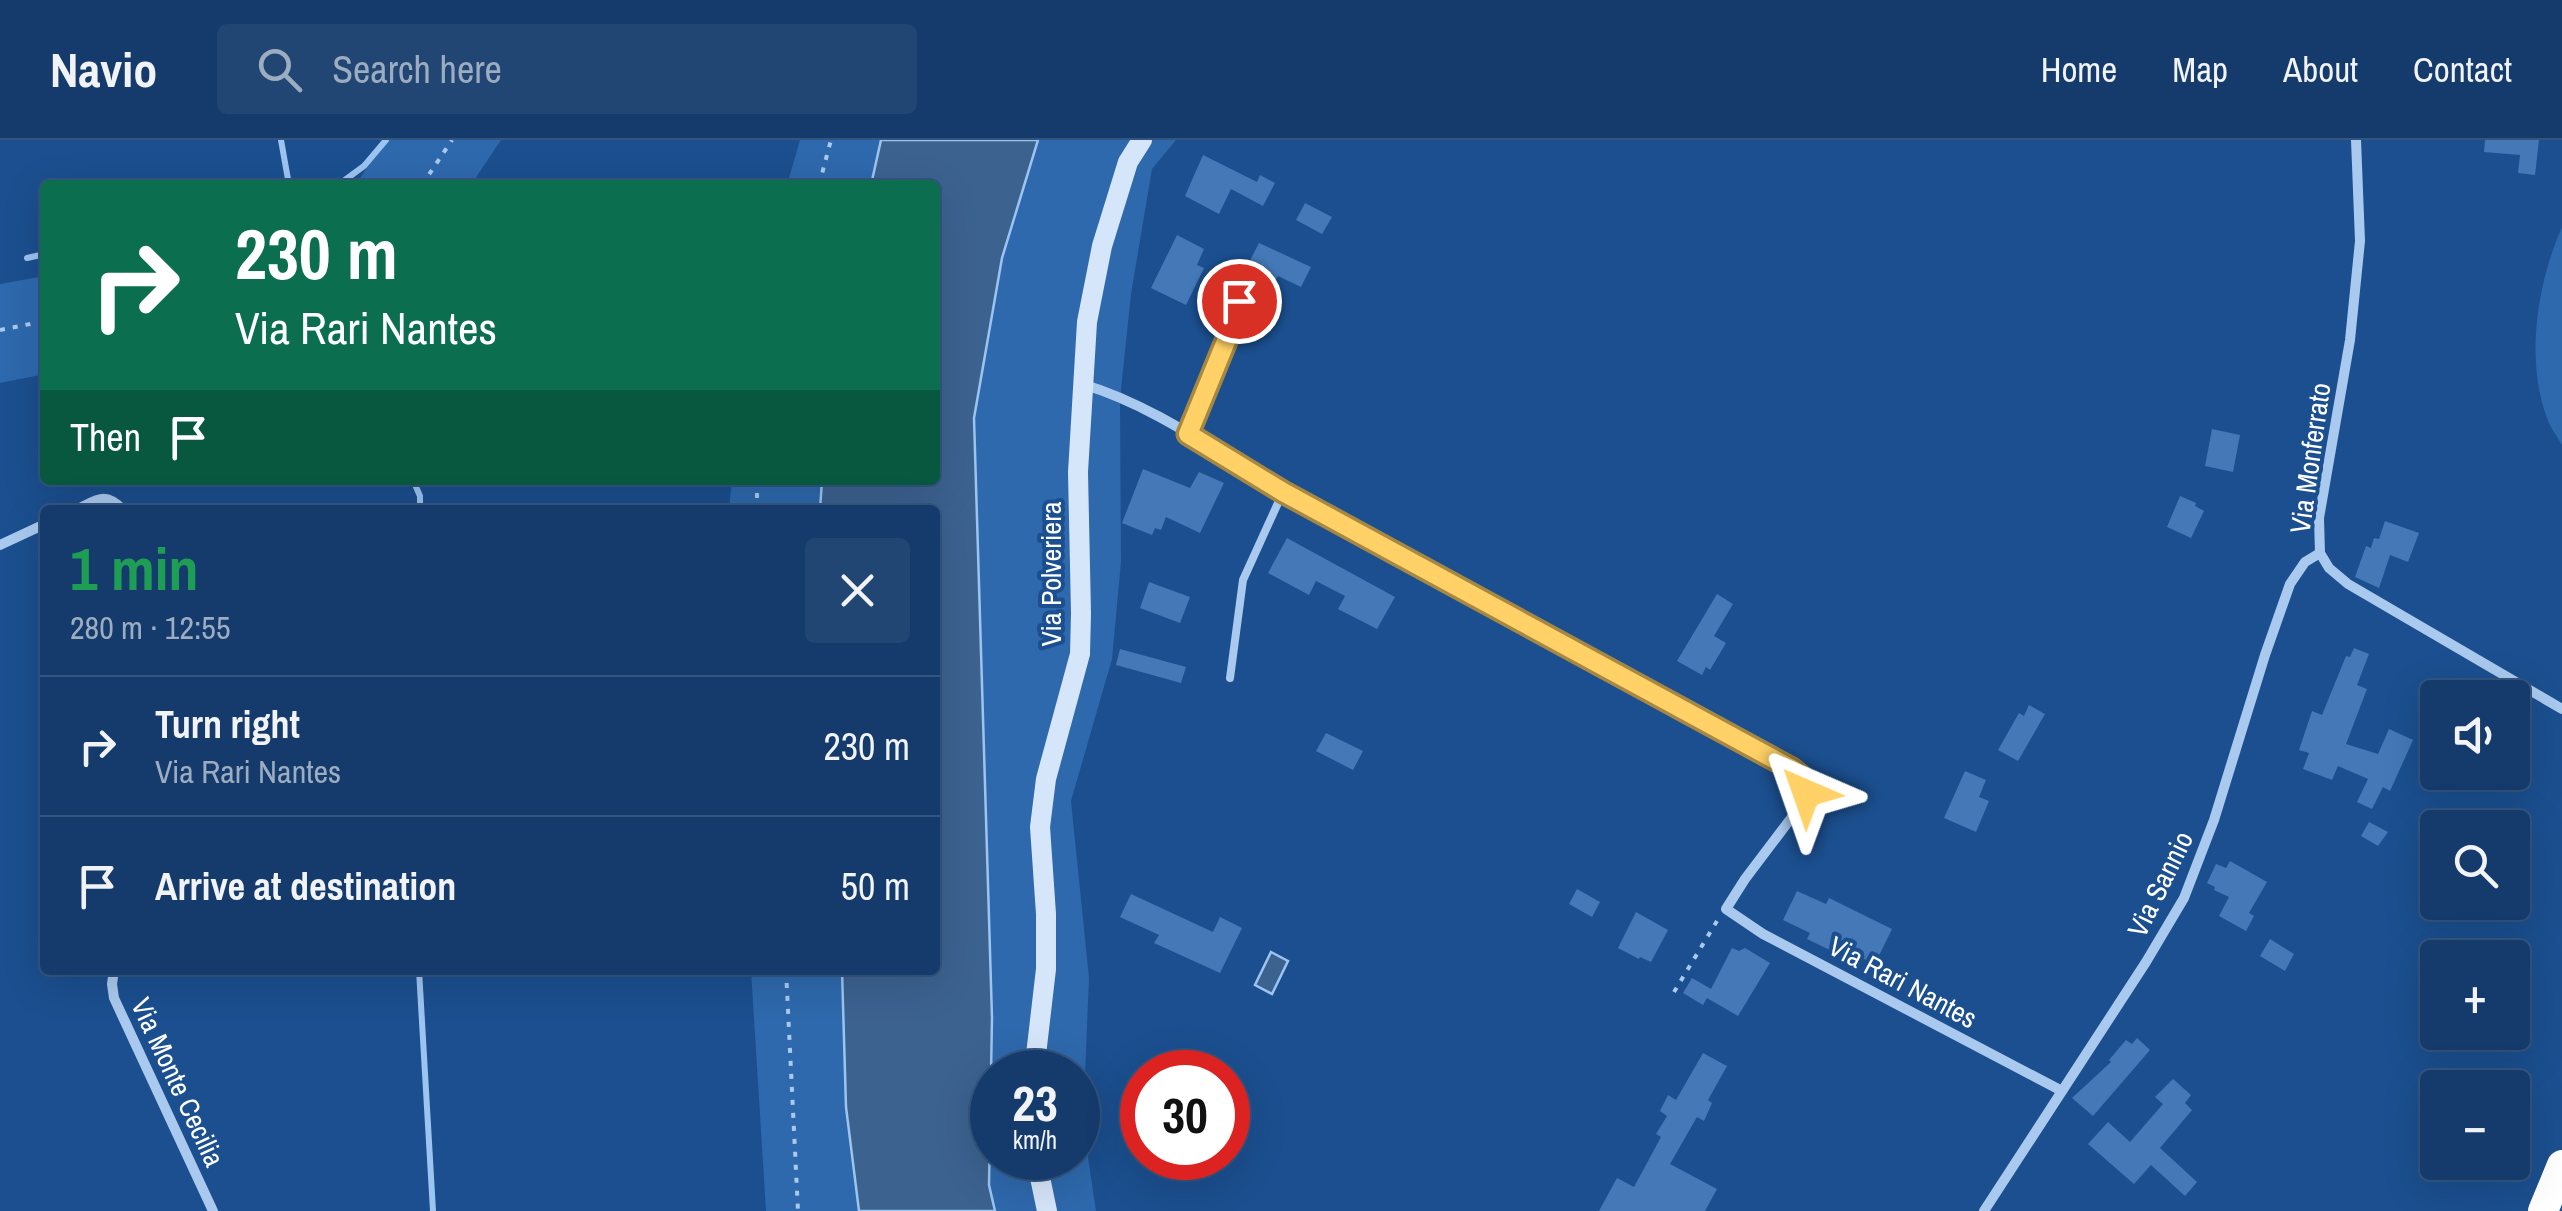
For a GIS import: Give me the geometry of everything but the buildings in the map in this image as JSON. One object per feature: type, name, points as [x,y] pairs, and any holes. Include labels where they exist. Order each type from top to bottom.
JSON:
[{"type":"highway","points":[[2543,1211],[2562,1166]]},
{"type":"street","name":"Via Polveriera","points":[[1037,1050],[1046,969],[1040,827],[1046,779],[1080,654],[1078,472],[1087,322],[1102,246],[1128,162],[1142,140]]},
{"type":"street","name":"Via Monferrato","points":[[2356,140],[2360,242],[2350,340],[2319,518],[2320,553],[2328,568],[2348,584],[2562,710]]},
{"type":"street","points":[[1188,434],[1239,301]]},
{"type":"street","points":[[1082,384],[1109,392],[1188,434],[1283,492],[1792,769],[1804,779],[1806,793],[1726,909]]},
{"type":"street","points":[[86,505],[101,498],[118,505]]},
{"type":"street","points":[[0,545],[40,526]]},
{"type":"street","name":"Via Sannio","points":[[1984,1211],[2184,898],[2214,820],[2290,584],[2304,562],[2320,553]]},
{"type":"street","name":"Via Rari Nantes","points":[[1726,909],[1763,934],[2062,1091]]},
{"type":"street","name":"Via Monte Cecilia","points":[[113,975],[114,998],[213,1211]]},
{"type":"street","points":[[1040,1180],[1046,1211]]},
{"type":"lane","points":[[1230,678],[1244,580],[1283,492]]},
{"type":"path","points":[[425,180],[452,140]]},
{"type":"path","points":[[820,180],[831,140]]},
{"type":"path","points":[[0,330],[40,322]]},
{"type":"path","points":[[1674,992],[1726,909]]},
{"type":"path","points":[[786,975],[798,1211]]},
{"type":"shaded area","points":[[384,140],[501,140],[474,180],[359,180]]},
{"type":"shaded area","points":[[800,140],[881,140],[872,180],[788,180]]},
{"type":"shaded area","points":[[881,140],[1038,140],[1002,258],[974,418],[992,1018],[991,1050],[970,1050],[970,1180],[989,1180],[995,1211],[859,1211],[846,1107],[842,975],[940,975],[940,505],[820,505],[822,485],[940,485],[940,180],[872,180]]},
{"type":"shaded area","points":[[1038,140],[1176,140],[1152,169],[1131,294],[1120,399],[1121,562],[1112,659],[1071,801],[1089,978],[1086,1050],[991,1050],[974,418],[1002,258]]},
{"type":"shaded area","points":[[2562,227],[2562,445],[2548,421],[2540,395],[2535,346],[2540,297]]},
{"type":"shaded area","points":[[40,277],[40,375],[0,383],[0,284]]},
{"type":"shaded area","points":[[732,485],[822,485],[820,505],[730,505]]},
{"type":"shaded area","points":[[1271,952],[1288,961],[1272,994],[1255,985]]},
{"type":"shaded area","points":[[751,975],[842,975],[846,1107],[859,1211],[766,1211]]},
{"type":"shaded area","points":[[989,1180],[1091,1180],[1096,1211],[995,1211]]},
{"type":"waterway","points":[[281,140],[288,180]]},
{"type":"waterway","points":[[345,180],[364,166],[386,140]]},
{"type":"waterway","points":[[27,258],[40,255]]},
{"type":"waterway","points":[[415,485],[420,505]]},
{"type":"waterway","points":[[419,975],[433,1211]]},
{"type":"route","points":[[1239,301],[1188,434],[1283,492],[1792,769],[1804,779],[1806,793]]}]
